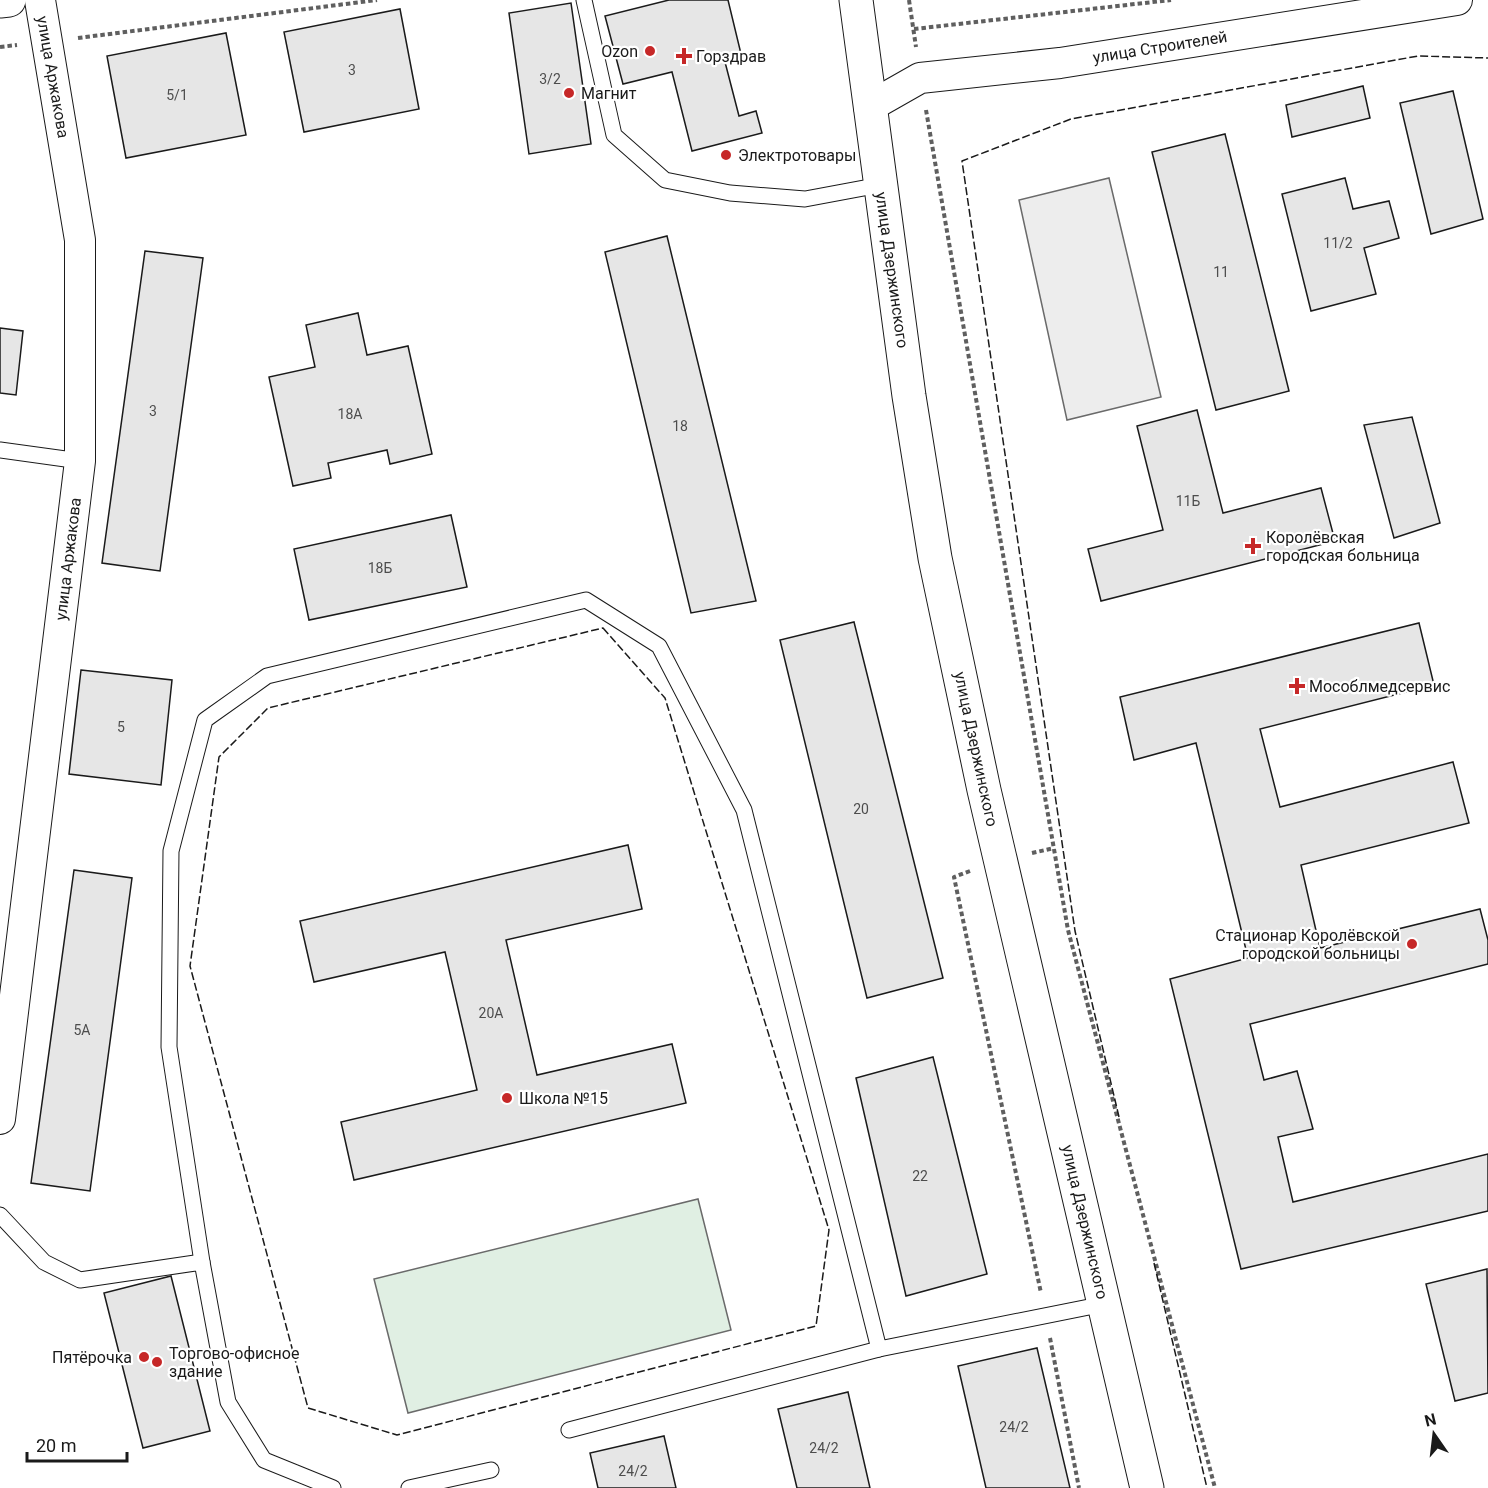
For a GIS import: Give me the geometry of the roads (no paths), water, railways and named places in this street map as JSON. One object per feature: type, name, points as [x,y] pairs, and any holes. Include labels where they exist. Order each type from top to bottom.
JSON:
[{"type":"street","points":[[0,1],[9,0]]},
{"type":"street","name":"улица Аржакова","points":[[0,1119],[80,461],[80,240],[40,0]]},
{"type":"street","name":"улица Дзержинского","points":[[856,0],[909,396],[935,558],[984,790],[1147,1488]]},
{"type":"street","name":"улица Строителей","points":[[869,107],[920,78],[1060,63],[1457,0]]},
{"type":"lane","points":[[584,0],[614,135],[665,180],[730,193],[805,199],[880,185]]},
{"type":"lane","points":[[0,450],[80,461]]},
{"type":"lane","points":[[333,1488],[264,1460],[228,1402],[202,1262],[169,1047],[171,851],[205,720],[267,676],[586,600],[659,646],[744,810],[879,1349]]},
{"type":"lane","points":[[0,1215],[44,1262],[80,1280],[202,1262]]},
{"type":"lane","points":[[569,1430],[879,1349],[1104,1304]]},
{"type":"lane","points":[[409,1488],[490,1470]]},
{"type":"place","name":"Ozon","points":[[650,51]]},
{"type":"place","name":"Горздрав","points":[[684,56]]},
{"type":"place","name":"Магнит","points":[[569,93]]},
{"type":"place","name":"Электротовары","points":[[726,155]]},
{"type":"place","name":"Королёвская городская больница","points":[[1253,546]]},
{"type":"place","name":"Мособлмедсервис","points":[[1297,686]]},
{"type":"place","name":"Стационар Королёвской городской больницы","points":[[1412,944]]},
{"type":"place","name":"Школа №15","points":[[507,1098]]},
{"type":"place","name":"Пятёрочка","points":[[144,1357]]},
{"type":"place","name":"Торгово-офисное здание","points":[[157,1362]]}]
